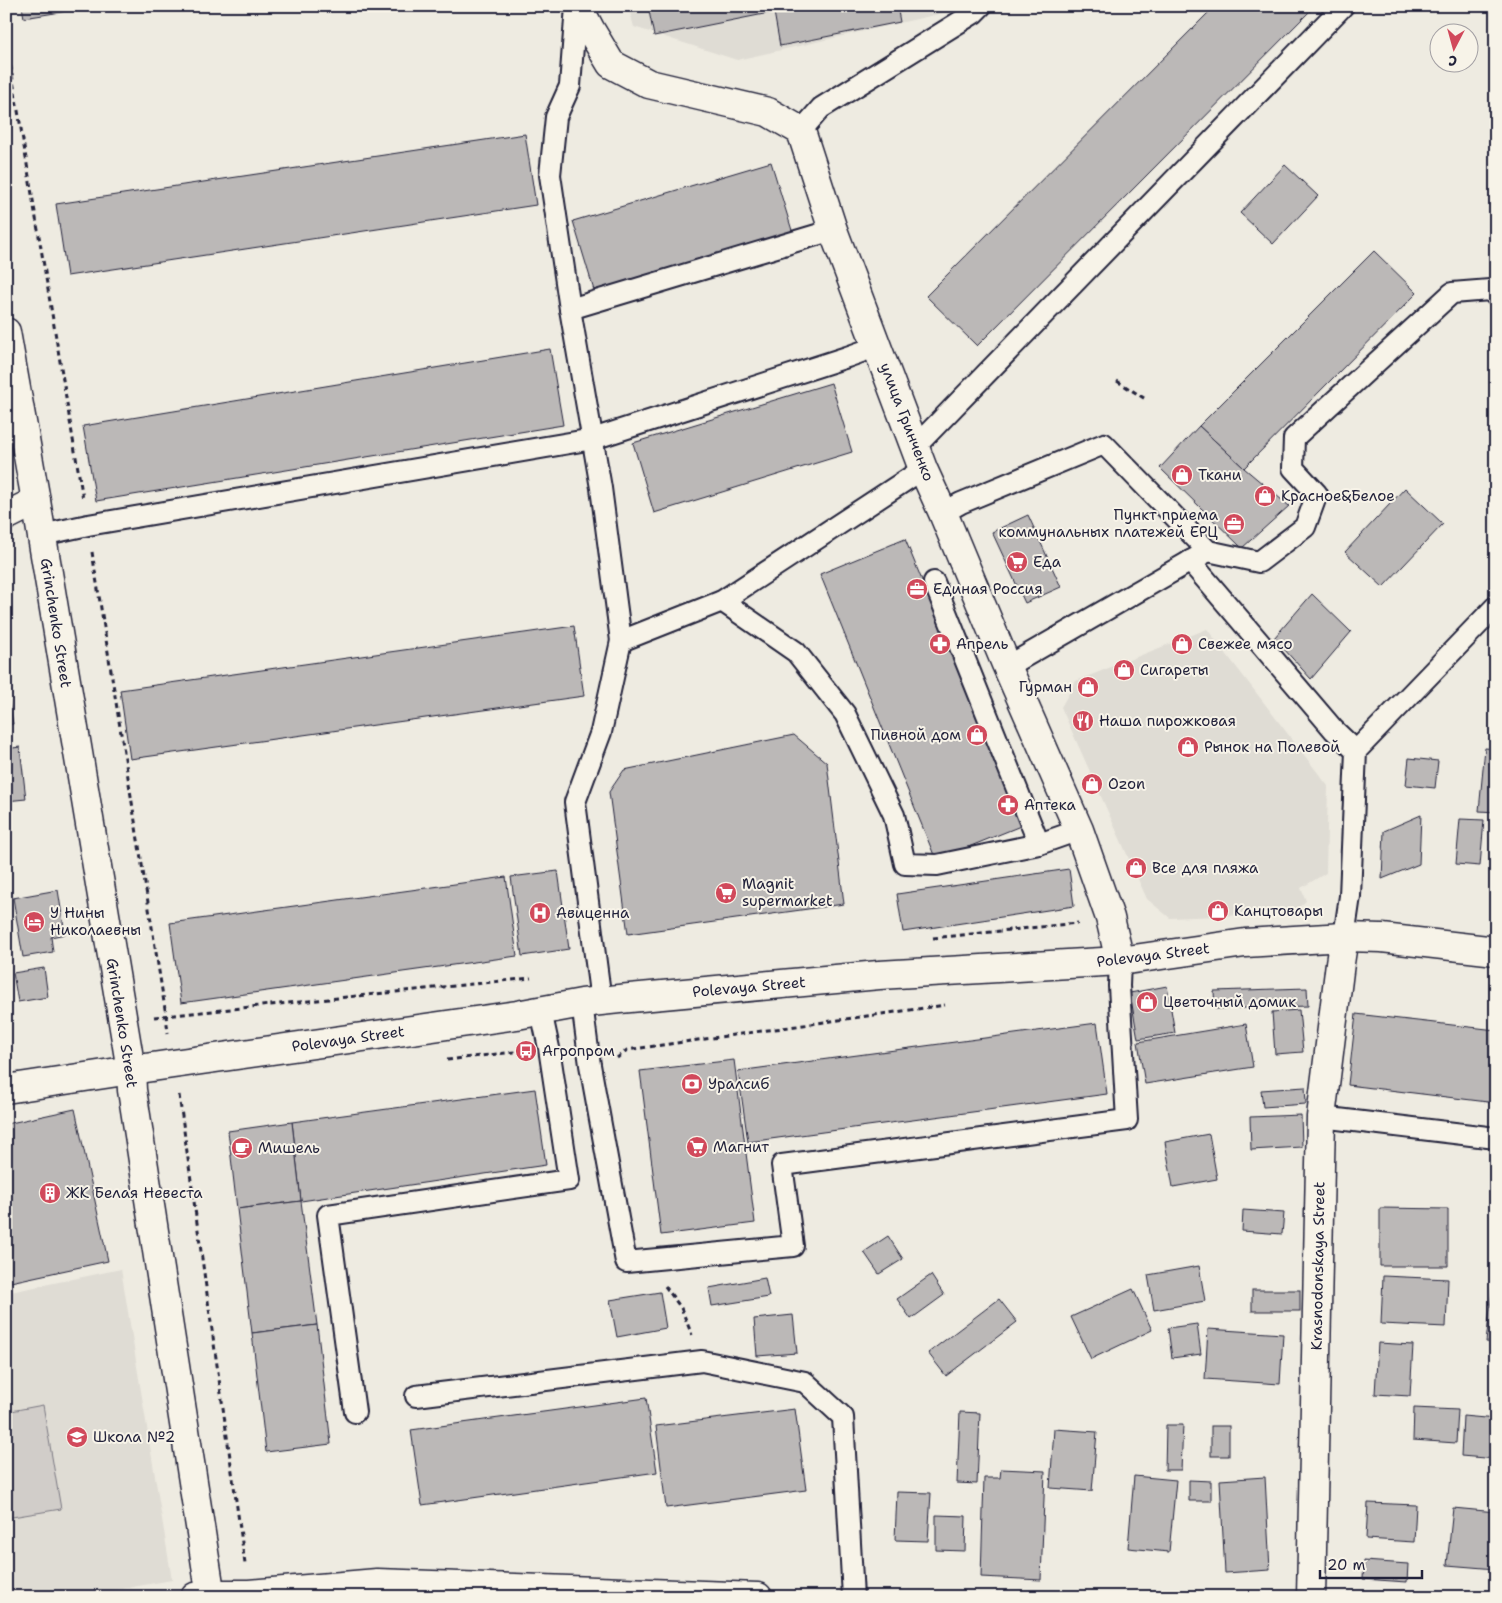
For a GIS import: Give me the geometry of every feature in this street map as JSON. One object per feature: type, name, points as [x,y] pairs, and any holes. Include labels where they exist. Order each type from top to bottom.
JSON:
[{"type":"street","points":[[577,6],[611,64],[649,84],[768,112],[801,131]]},
{"type":"street","name":"улица Гринченко","points":[[801,131],[833,230],[919,458],[1079,830],[1110,918],[1120,961]]},
{"type":"street","name":"Grinchenko Street","points":[[6,332],[42,535],[130,1070],[206,1596]]},
{"type":"street","points":[[6,516],[36,501]]},
{"type":"street","name":"Polevaya Street","points":[[6,1089],[592,1002],[879,975],[1120,961],[1245,943],[1344,937],[1382,938],[1496,952]]},
{"type":"street","name":"Krasnodonskaya Street","points":[[1311,1597],[1321,1117],[1344,937]]},
{"type":"street","points":[[206,1596],[377,1583],[758,1597]]},
{"type":"lane","points":[[577,6],[570,86],[556,118],[550,175],[570,309],[601,488],[621,641],[601,732],[575,802],[592,1002],[590,1065],[626,1262],[793,1246],[782,1165],[1127,1120],[1118,986],[1120,961]]},
{"type":"lane","points":[[801,131],[821,108],[974,13],[981,6]]},
{"type":"lane","points":[[621,641],[722,601],[919,458],[1343,6]]},
{"type":"lane","points":[[570,309],[833,230]]},
{"type":"lane","points":[[943,513],[961,503],[1104,444],[1208,551],[1259,562],[1305,527],[1317,494],[1293,468],[1294,438],[1452,293],[1490,290],[1496,296]]},
{"type":"lane","points":[[42,535],[88,525],[593,439],[878,346]]},
{"type":"lane","points":[[1006,664],[1017,661],[1208,551]]},
{"type":"lane","points":[[1190,561],[1334,730],[1356,751]]},
{"type":"lane","points":[[934,582],[1039,844]]},
{"type":"lane","points":[[722,601],[796,652],[845,714],[894,815],[905,864],[937,865],[1039,844],[1079,830]]},
{"type":"lane","points":[[1344,937],[1350,896],[1356,751],[1496,606]]},
{"type":"lane","points":[[355,1412],[328,1215],[569,1180],[549,1048],[540,1011]]},
{"type":"lane","points":[[1321,1117],[1496,1138]]},
{"type":"lane","points":[[416,1396],[702,1361],[805,1382],[843,1417],[853,1597]]},
{"type":"path","points":[[6,40],[88,525],[166,1015],[170,1065],[178,1088],[249,1594]]},
{"type":"path","points":[[1117,381],[1147,400]]},
{"type":"path","points":[[590,1065],[612,1063],[627,1050],[953,1004]]},
{"type":"path","points":[[439,1060],[549,1048]]},
{"type":"path","points":[[647,1260],[681,1308],[702,1361]]},
{"type":"shaded area","points":[[628,6],[965,6],[965,8],[737,60],[634,27]]},
{"type":"shaded area","name":"Рынок на Полевой","points":[[1207,629],[1328,786],[1326,873],[1301,888],[1306,901],[1292,913],[1170,918],[1147,899],[1061,707],[1076,681]]},
{"type":"shaded area","name":"Школа №2","points":[[121,1269],[172,1580],[76,1597],[6,1597],[6,1293]]},
{"type":"shaded area","points":[[43,1405],[61,1509],[6,1518],[6,1412]]},
{"type":"building","points":[[22,6],[98,6],[24,18]]},
{"type":"building","points":[[648,6],[897,6],[900,22],[780,46],[774,12],[654,36]]},
{"type":"building","points":[[1215,6],[1315,6],[977,346],[926,296]]},
{"type":"building","points":[[525,134],[536,205],[67,276],[56,204]]},
{"type":"building","points":[[771,162],[794,237],[596,297],[573,221]]},
{"type":"building","points":[[1285,165],[1318,196],[1273,244],[1240,213]]},
{"type":"building","points":[[1374,251],[1417,293],[1244,468],[1199,426]]},
{"type":"building","points":[[550,349],[563,425],[96,501],[83,426]]},
{"type":"building","points":[[831,383],[852,452],[654,513],[633,443]]},
{"type":"building","points":[[1199,426],[1289,506],[1242,548],[1160,468]]},
{"type":"building","points":[[1405,488],[1443,524],[1383,587],[1345,552]]},
{"type":"building","points":[[1028,515],[1061,587],[1025,603],[992,532]]},
{"type":"building","points":[[905,539],[1023,825],[936,860],[820,574]]},
{"type":"building","points":[[1312,594],[1351,632],[1311,679],[1274,638]]},
{"type":"building","points":[[574,626],[584,696],[130,759],[120,690]]},
{"type":"building","points":[[6,684],[13,724],[6,725]]},
{"type":"building","points":[[794,735],[827,763],[844,904],[628,934],[609,792],[624,770]]},
{"type":"building","points":[[20,747],[26,799],[6,801],[6,749]]},
{"type":"building","points":[[1485,748],[1496,749],[1496,812],[1479,811]]},
{"type":"building","points":[[1409,758],[1438,761],[1435,788],[1406,785]]},
{"type":"building","points":[[1421,815],[1419,864],[1382,879],[1384,831]]},
{"type":"building","points":[[1460,819],[1484,820],[1480,866],[1456,864]]},
{"type":"building","points":[[1069,869],[1074,906],[903,932],[897,894]]},
{"type":"building","name":"Авиценна","points":[[558,871],[569,949],[522,956],[511,877]]},
{"type":"building","points":[[506,877],[517,956],[181,1003],[170,923]]},
{"type":"building","points":[[58,890],[65,934],[51,937],[53,952],[23,957],[13,898]]},
{"type":"building","points":[[44,968],[48,997],[18,1002],[13,973]]},
{"type":"building","points":[[1167,986],[1175,1033],[1138,1039],[1130,993]]},
{"type":"building","points":[[1307,988],[1308,1006],[1215,1009],[1214,991]]},
{"type":"building","points":[[1299,1010],[1303,1052],[1275,1054],[1272,1012]]},
{"type":"building","points":[[1356,1014],[1496,1030],[1496,1103],[1348,1085]]},
{"type":"building","points":[[1097,1023],[1107,1094],[748,1142],[738,1071]]},
{"type":"building","points":[[1246,1024],[1253,1067],[1145,1084],[1138,1042]]},
{"type":"building","name":"Магнит","points":[[734,1060],[755,1223],[661,1235],[640,1071]]},
{"type":"building","points":[[1305,1087],[1306,1104],[1263,1107],[1261,1090]]},
{"type":"building","points":[[535,1089],[546,1165],[301,1201],[292,1122]]},
{"type":"building","name":"ЖК Белая Невеста","points":[[75,1109],[108,1261],[6,1283],[6,1124]]},
{"type":"building","points":[[1301,1115],[1302,1147],[1251,1150],[1250,1117]]},
{"type":"building","points":[[292,1122],[301,1201],[237,1209],[228,1131]]},
{"type":"building","points":[[1209,1134],[1217,1179],[1173,1187],[1165,1142]]},
{"type":"building","points":[[301,1201],[317,1325],[252,1333],[237,1209]]},
{"type":"building","points":[[1380,1208],[1448,1209],[1448,1266],[1380,1266]]},
{"type":"building","points":[[1243,1210],[1284,1213],[1282,1234],[1242,1231]]},
{"type":"building","points":[[888,1236],[903,1259],[879,1274],[864,1252]]},
{"type":"building","points":[[1199,1266],[1205,1301],[1154,1310],[1148,1275]]},
{"type":"building","points":[[1496,1266],[1496,1343],[1486,1342]]},
{"type":"building","points":[[931,1275],[944,1295],[911,1319],[897,1299]]},
{"type":"building","points":[[1383,1276],[1448,1279],[1446,1327],[1381,1324]]},
{"type":"building","points":[[765,1278],[769,1297],[712,1306],[709,1288]]},
{"type":"building","points":[[1133,1289],[1152,1330],[1091,1359],[1071,1317]]},
{"type":"building","points":[[1252,1290],[1300,1290],[1300,1311],[1252,1311]]},
{"type":"building","points":[[660,1292],[666,1328],[617,1337],[610,1300]]},
{"type":"building","points":[[999,1299],[1017,1322],[946,1376],[928,1353]]},
{"type":"building","points":[[793,1315],[797,1353],[757,1356],[754,1319]]},
{"type":"building","points":[[1197,1324],[1201,1354],[1172,1358],[1168,1328]]},
{"type":"building","points":[[317,1325],[331,1444],[266,1452],[252,1333]]},
{"type":"building","points":[[1208,1329],[1283,1334],[1280,1384],[1205,1379]]},
{"type":"building","points":[[1378,1343],[1413,1345],[1410,1396],[1375,1394]]},
{"type":"building","points":[[646,1398],[657,1472],[422,1505],[411,1430]]},
{"type":"building","points":[[1414,1408],[1458,1410],[1456,1443],[1413,1440]]},
{"type":"building","points":[[795,1409],[806,1490],[666,1508],[656,1426]]},
{"type":"building","points":[[960,1412],[980,1413],[977,1484],[957,1483]]},
{"type":"building","points":[[1463,1416],[1496,1419],[1496,1459],[1461,1456]]},
{"type":"building","points":[[1166,1425],[1183,1425],[1181,1470],[1165,1470]]},
{"type":"building","points":[[1211,1426],[1229,1426],[1229,1456],[1211,1456]]},
{"type":"building","points":[[1054,1429],[1097,1432],[1092,1491],[1050,1488]]},
{"type":"building","points":[[1001,1469],[1045,1471],[1041,1580],[981,1577],[984,1478],[1000,1478]]},
{"type":"building","points":[[1134,1476],[1176,1480],[1169,1552],[1128,1548]]},
{"type":"building","points":[[1265,1477],[1270,1570],[1225,1573],[1220,1480]]},
{"type":"building","points":[[1189,1480],[1211,1481],[1211,1501],[1189,1501]]},
{"type":"building","points":[[897,1492],[931,1493],[928,1541],[895,1540]]},
{"type":"building","points":[[1368,1503],[1416,1505],[1414,1542],[1366,1539]]},
{"type":"building","points":[[1453,1508],[1496,1512],[1496,1569],[1447,1565]]},
{"type":"building","points":[[936,1515],[966,1516],[965,1551],[936,1550]]},
{"type":"building","points":[[1364,1561],[1408,1564],[1407,1582],[1363,1579]]},
{"type":"place","name":"Ткани","points":[[1182,475]]},
{"type":"place","name":"Красное&Белое","points":[[1265,496]]},
{"type":"place","name":"Пункт приема коммунальных платежей ЕРЦ","points":[[1234,524]]},
{"type":"place","name":"Еда","points":[[1017,562]]},
{"type":"place","name":"Единая Россия","points":[[917,589]]},
{"type":"place","name":"Апрель","points":[[940,644]]},
{"type":"place","name":"Свежее мясо","points":[[1182,644]]},
{"type":"place","name":"Сигареты","points":[[1124,670]]},
{"type":"place","name":"Гурман","points":[[1088,687]]},
{"type":"place","name":"Наша пирожковая","points":[[1083,721]]},
{"type":"place","name":"Пивной дом","points":[[977,735]]},
{"type":"place","name":"Рынок на Полевой","points":[[1188,747]]},
{"type":"place","name":"Ozon","points":[[1092,784]]},
{"type":"place","name":"Аптека","points":[[1008,805]]},
{"type":"place","name":"Все для пляжа","points":[[1136,868]]},
{"type":"place","name":"Magnit supermarket","points":[[726,893]]},
{"type":"place","name":"Канцтовары","points":[[1218,911]]},
{"type":"place","name":"Авиценна","points":[[540,913]]},
{"type":"place","name":"У Нины Николаевны","points":[[34,922]]},
{"type":"place","name":"Цветочный домик","points":[[1147,1002]]},
{"type":"place","name":"Агропром","points":[[526,1051]]},
{"type":"place","name":"Уралсиб","points":[[692,1084]]},
{"type":"place","name":"Магнит","points":[[697,1147]]},
{"type":"place","name":"Мишель","points":[[242,1148]]},
{"type":"place","name":"ЖК Белая Невеста","points":[[50,1193]]},
{"type":"place","name":"Школа №2","points":[[77,1437]]}]
